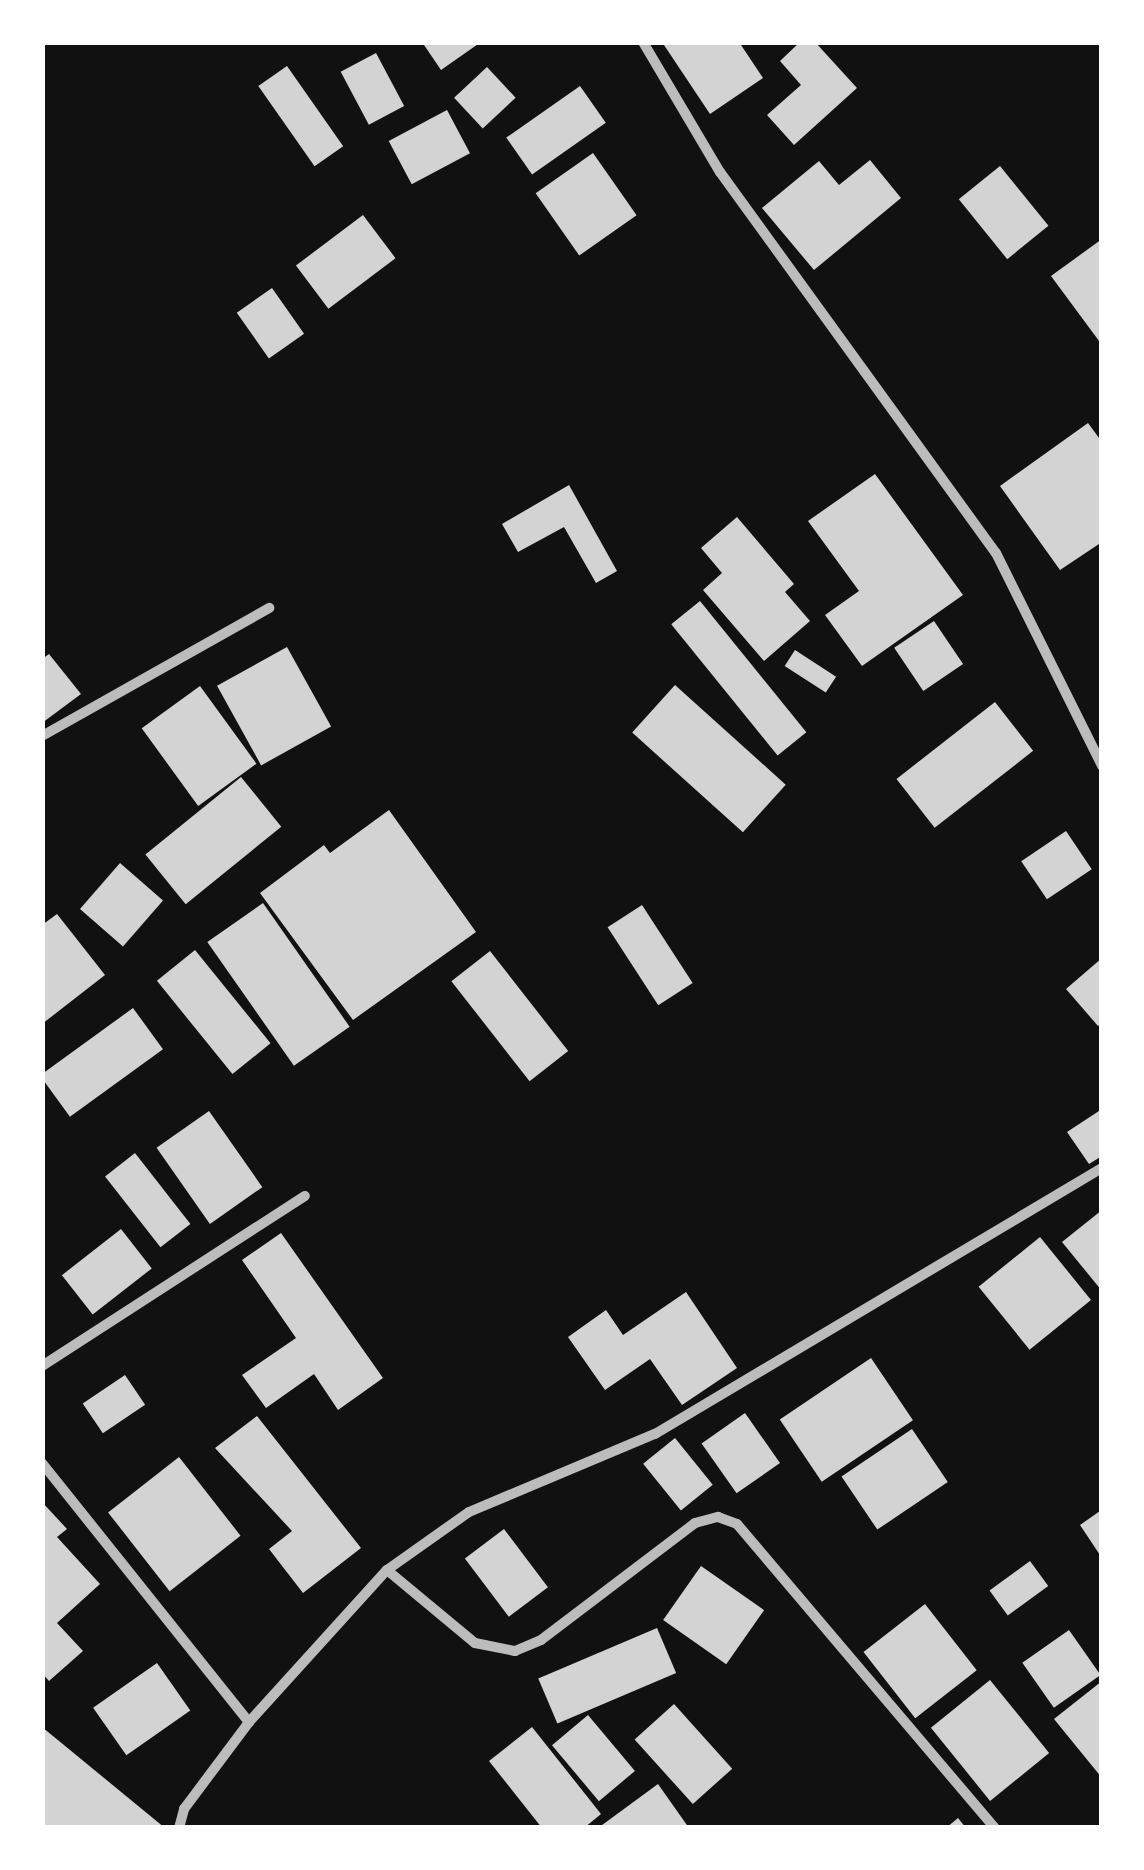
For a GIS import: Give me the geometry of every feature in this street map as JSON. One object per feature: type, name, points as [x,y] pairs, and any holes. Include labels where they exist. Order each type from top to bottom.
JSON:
[{"type":"street","points":[[644,42],[720,172],[996,554],[1102,766]]},
{"type":"street","points":[[42,736],[269,608]]},
{"type":"street","points":[[179,1828],[184,1809],[250,1722],[387,1570],[468,1512],[655,1434],[1102,1168]]},
{"type":"street","points":[[42,1366],[305,1196]]},
{"type":"street","points":[[42,1462],[250,1722]]},
{"type":"street","points":[[387,1570],[475,1643],[515,1651],[541,1640],[695,1523],[718,1518],[736,1524],[995,1828]]},
{"type":"building","points":[[422,42],[481,42],[441,70]]},
{"type":"building","points":[[662,42],[739,42],[763,78],[710,114]]},
{"type":"building","points":[[800,42],[815,42],[857,88],[794,145],[767,115],[801,85],[780,61]]},
{"type":"building","points":[[376,53],[404,106],[369,125],[341,72]]},
{"type":"building","points":[[287,66],[343,146],[315,166],[258,86]]},
{"type":"building","points":[[487,67],[516,98],[483,128],[454,98]]},
{"type":"building","points":[[580,86],[606,123],[532,174],[506,138]]},
{"type":"building","points":[[447,110],[470,153],[412,184],[389,141]]},
{"type":"building","points":[[593,153],[637,215],[579,255],[536,193]]},
{"type":"building","points":[[870,160],[901,198],[814,270],[762,208],[819,161],[839,185]]},
{"type":"building","points":[[1000,166],[1048,226],[1007,259],[959,199]]},
{"type":"building","points":[[363,215],[395,258],[328,309],[296,266]]},
{"type":"building","points":[[1102,239],[1102,345],[1051,276]]},
{"type":"building","points":[[272,288],[304,334],[269,359],[237,313]]},
{"type":"building","points":[[1088,423],[1102,442],[1102,542],[1060,570],[1000,486]]},
{"type":"building","points":[[875,474],[963,595],[862,666],[825,615],[859,591],[808,521]]},
{"type":"building","points":[[569,485],[617,571],[596,583],[564,527],[518,552],[502,524]]},
{"type":"building","points":[[737,517],[794,584],[785,592],[810,621],[764,661],[703,590],[722,573],[701,548]]},
{"type":"building","points":[[700,601],[806,732],[778,756],[671,624]]},
{"type":"building","points":[[934,621],[963,664],[923,691],[894,648]]},
{"type":"building","points":[[287,647],[331,727],[261,765],[217,686]]},
{"type":"building","points":[[795,650],[836,677],[826,693],[785,666]]},
{"type":"building","points":[[49,654],[81,694],[42,723],[42,659]]},
{"type":"building","points":[[675,685],[786,785],[743,832],[632,733]]},
{"type":"building","points":[[200,686],[256,764],[198,806],[142,728]]},
{"type":"building","points":[[995,702],[1033,751],[935,828],[896,779]]},
{"type":"building","points":[[241,777],[281,827],[186,904],[145,854]]},
{"type":"building","points":[[389,810],[476,932],[353,1020],[260,893],[324,845],[330,853]]},
{"type":"building","points":[[1066,831],[1092,869],[1047,899],[1021,861]]},
{"type":"building","points":[[120,863],[163,900],[123,946],[80,909]]},
{"type":"building","points":[[263,903],[350,1027],[294,1066],[207,942]]},
{"type":"building","points":[[642,905],[693,983],[658,1005],[608,927]]},
{"type":"building","points":[[57,914],[105,975],[42,1024],[42,925]]},
{"type":"building","points":[[195,950],[271,1043],[232,1074],[157,981]]},
{"type":"building","points":[[490,951],[568,1051],[530,1081],[451,981]]},
{"type":"building","points":[[1102,958],[1102,1023],[1098,1026],[1066,989]]},
{"type":"building","points":[[133,1008],[163,1049],[70,1117],[42,1074]]},
{"type":"building","points":[[1102,1109],[1102,1156],[1089,1164],[1067,1132]]},
{"type":"building","points":[[209,1111],[262,1187],[210,1224],[157,1148]]},
{"type":"building","points":[[135,1153],[190,1224],[160,1247],[105,1176]]},
{"type":"building","points":[[1102,1210],[1102,1291],[1062,1242]]},
{"type":"building","points":[[121,1229],[152,1268],[93,1315],[62,1275]]},
{"type":"building","points":[[281,1233],[383,1378],[338,1410],[314,1374],[266,1408],[242,1375],[296,1338],[242,1260]]},
{"type":"building","points":[[1040,1237],[1091,1300],[1030,1350],[979,1287]]},
{"type":"building","points":[[686,1292],[737,1368],[682,1405],[650,1359],[605,1390],[568,1337],[606,1310],[623,1335]]},
{"type":"building","points":[[871,1358],[913,1420],[822,1482],[780,1420]]},
{"type":"building","points":[[125,1375],[145,1405],[103,1433],[83,1404]]},
{"type":"building","points":[[745,1413],[780,1463],[737,1493],[702,1443]]},
{"type":"building","points":[[257,1416],[361,1548],[303,1593],[269,1549],[292,1531],[215,1448]]},
{"type":"building","points":[[912,1429],[948,1482],[877,1530],[842,1477]]},
{"type":"building","points":[[675,1438],[713,1485],[681,1510],[643,1464]]},
{"type":"building","points":[[179,1457],[241,1536],[170,1591],[108,1512]]},
{"type":"building","points":[[42,1502],[67,1529],[57,1537],[100,1584],[57,1623],[83,1651],[49,1681],[42,1673]]},
{"type":"building","points":[[1102,1513],[1102,1558],[1080,1525]]},
{"type":"building","points":[[504,1529],[548,1587],[509,1617],[465,1558]]},
{"type":"building","points":[[1030,1561],[1048,1586],[1008,1615],[990,1590]]},
{"type":"building","points":[[701,1566],[764,1610],[726,1664],[663,1620]]},
{"type":"building","points":[[925,1604],[977,1670],[915,1718],[864,1652]]},
{"type":"building","points":[[657,1628],[676,1673],[557,1724],[538,1678]]},
{"type":"building","points":[[1069,1630],[1101,1675],[1054,1708],[1022,1663]]},
{"type":"building","points":[[157,1663],[190,1711],[126,1755],[93,1708]]},
{"type":"building","points":[[990,1680],[1049,1753],[990,1801],[931,1728]]},
{"type":"building","points":[[1102,1681],[1102,1778],[1054,1719]]},
{"type":"building","points":[[674,1704],[732,1769],[693,1804],[635,1739]]},
{"type":"building","points":[[588,1715],[635,1771],[599,1801],[552,1745]]},
{"type":"building","points":[[42,1727],[165,1828],[42,1828]]},
{"type":"building","points":[[532,1727],[601,1814],[584,1828],[542,1828],[489,1761]]},
{"type":"building","points":[[658,1784],[689,1828],[598,1828]]},
{"type":"building","points":[[958,1818],[966,1828],[946,1828]]}]
